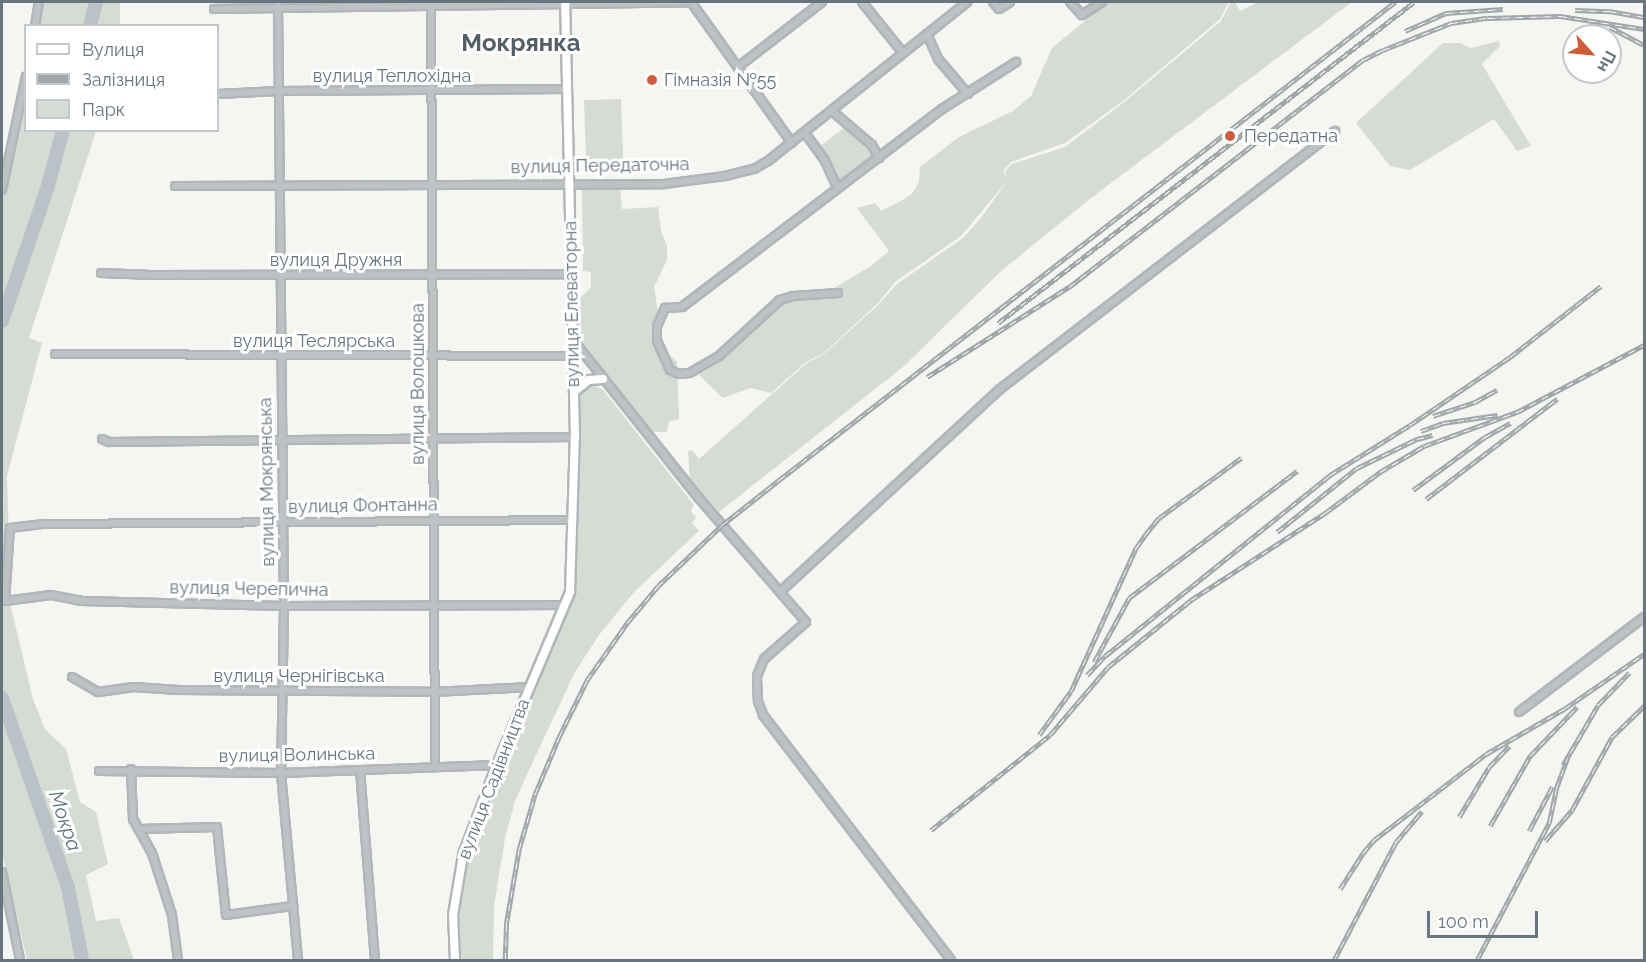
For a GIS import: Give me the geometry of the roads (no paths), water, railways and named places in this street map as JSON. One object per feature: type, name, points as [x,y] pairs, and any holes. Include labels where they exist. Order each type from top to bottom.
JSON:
[{"type":"street","points":[[35,24],[39,2]]},
{"type":"street","points":[[214,9],[278,5],[692,2],[792,143]]},
{"type":"street","points":[[738,67],[822,2]]},
{"type":"street","points":[[862,2],[903,53]]},
{"type":"street","name":"вулиця Передаточна","points":[[175,186],[664,184],[725,176],[753,169],[792,143],[967,2]]},
{"type":"street","points":[[993,2],[999,9],[1011,2]]},
{"type":"street","points":[[1070,2],[1082,15],[1102,2]]},
{"type":"street","name":"вулиця Елеваторна","points":[[565,3],[575,437],[570,592],[566,605]]},
{"type":"street","name":"вулиця Мокрянська","points":[[278,5],[284,606],[280,773],[298,960]]},
{"type":"street","name":"вулиця Волошкова","points":[[431,5],[434,184],[432,356],[435,767]]},
{"type":"street","points":[[927,34],[938,59],[968,94]]},
{"type":"street","points":[[838,293],[793,296],[780,300],[719,356],[689,373],[679,374],[670,370],[657,341],[657,327],[665,308],[682,307],[942,109],[1016,62]]},
{"type":"street","points":[[2,190],[24,86]]},
{"type":"street","name":"вулиця Теплохідна","points":[[219,94],[278,91],[432,92],[567,89]]},
{"type":"street","points":[[831,111],[872,145],[879,158]]},
{"type":"street","points":[[780,592],[1000,389],[1335,131]]},
{"type":"street","points":[[805,133],[825,161],[837,187]]},
{"type":"street","name":"вулиця Дружня","points":[[101,273],[281,276],[571,274]]},
{"type":"street","points":[[572,340],[711,513],[806,622],[764,659],[757,675],[758,701],[764,715],[951,960]]},
{"type":"street","name":"вулиця Теслярська","points":[[55,354],[280,357],[573,356]]},
{"type":"street","points":[[574,392],[589,380],[603,378]]},
{"type":"street","points":[[102,438],[109,442],[575,437]]},
{"type":"street","name":"вулиця Фонтанна","points":[[10,528],[44,524],[573,520]]},
{"type":"street","name":"вулиця Черепична","points":[[10,528],[5,601],[51,595],[82,602],[284,606],[566,605]]},
{"type":"street","name":"вулиця Садівництва","points":[[455,960],[453,915],[456,882],[473,825],[566,605]]},
{"type":"street","points":[[1519,712],[1644,617]]},
{"type":"street","name":"вулиця Чернігівська","points":[[72,677],[98,692],[134,687],[178,690],[433,692],[531,687]]},
{"type":"street","name":"вулиця Волинська","points":[[99,771],[280,773],[497,765]]},
{"type":"street","points":[[131,770],[133,819],[152,854],[172,915],[178,943],[178,960]]},
{"type":"street","points":[[360,770],[375,960]]},
{"type":"street","points":[[139,829],[217,827],[226,915],[293,906]]},
{"type":"street","points":[[2,872],[20,960]]},
{"type":"waterway","name":"Мокра","points":[[90,24],[96,2]]},
{"type":"waterway","name":"Мокра","points":[[2,321],[47,189],[62,132]]},
{"type":"waterway","name":"Мокра","points":[[2,698],[68,887],[82,960]]},
{"type":"railway","points":[[505,960],[506,925],[519,849],[535,794],[559,737],[587,680],[627,623],[658,586],[722,525],[1395,2]]},
{"type":"railway","points":[[998,323],[1414,2]]},
{"type":"railway","points":[[1405,31],[1446,13],[1503,9]]},
{"type":"railway","points":[[1575,10],[1609,11],[1644,17]]},
{"type":"railway","points":[[927,377],[1069,287],[1363,60],[1383,50],[1451,23],[1488,18],[1560,16],[1644,29]]},
{"type":"railway","points":[[1622,33],[1644,45]]},
{"type":"railway","points":[[1087,675],[1105,656],[1330,475],[1410,425],[1510,357],[1601,286]]},
{"type":"railway","points":[[931,830],[1050,735],[1108,667],[1191,600],[1325,513],[1380,472],[1424,446],[1517,412],[1644,345]]},
{"type":"railway","points":[[1433,416],[1475,402],[1497,390]]},
{"type":"railway","points":[[1426,499],[1557,399]]},
{"type":"railway","points":[[1421,431],[1443,423],[1497,415]]},
{"type":"railway","points":[[1413,490],[1485,437],[1510,423]]},
{"type":"railway","points":[[1277,532],[1357,468],[1417,439],[1433,435]]},
{"type":"railway","points":[[1039,735],[1071,691],[1136,548],[1145,535],[1159,518],[1241,458]]},
{"type":"railway","points":[[1094,662],[1129,598],[1297,471]]},
{"type":"railway","points":[[1340,889],[1374,840],[1486,754],[1564,709],[1644,654]]},
{"type":"railway","points":[[1563,765],[1598,705],[1629,673]]},
{"type":"railway","points":[[1545,841],[1572,810],[1612,737],[1644,706]]},
{"type":"railway","points":[[1490,826],[1530,756],[1577,707]]},
{"type":"railway","points":[[1459,817],[1489,767],[1509,746]]},
{"type":"railway","points":[[1477,960],[1549,823],[1556,789],[1567,758]]},
{"type":"railway","points":[[1529,831],[1552,787]]},
{"type":"railway","points":[[1334,960],[1396,842],[1422,811]]},
{"type":"place","name":"Гімназія №55","points":[[652,80]]},
{"type":"place","name":"Передатна","points":[[1230,136]]},
{"type":"district","name":"Мокрянка","points":[[521,43]]}]
